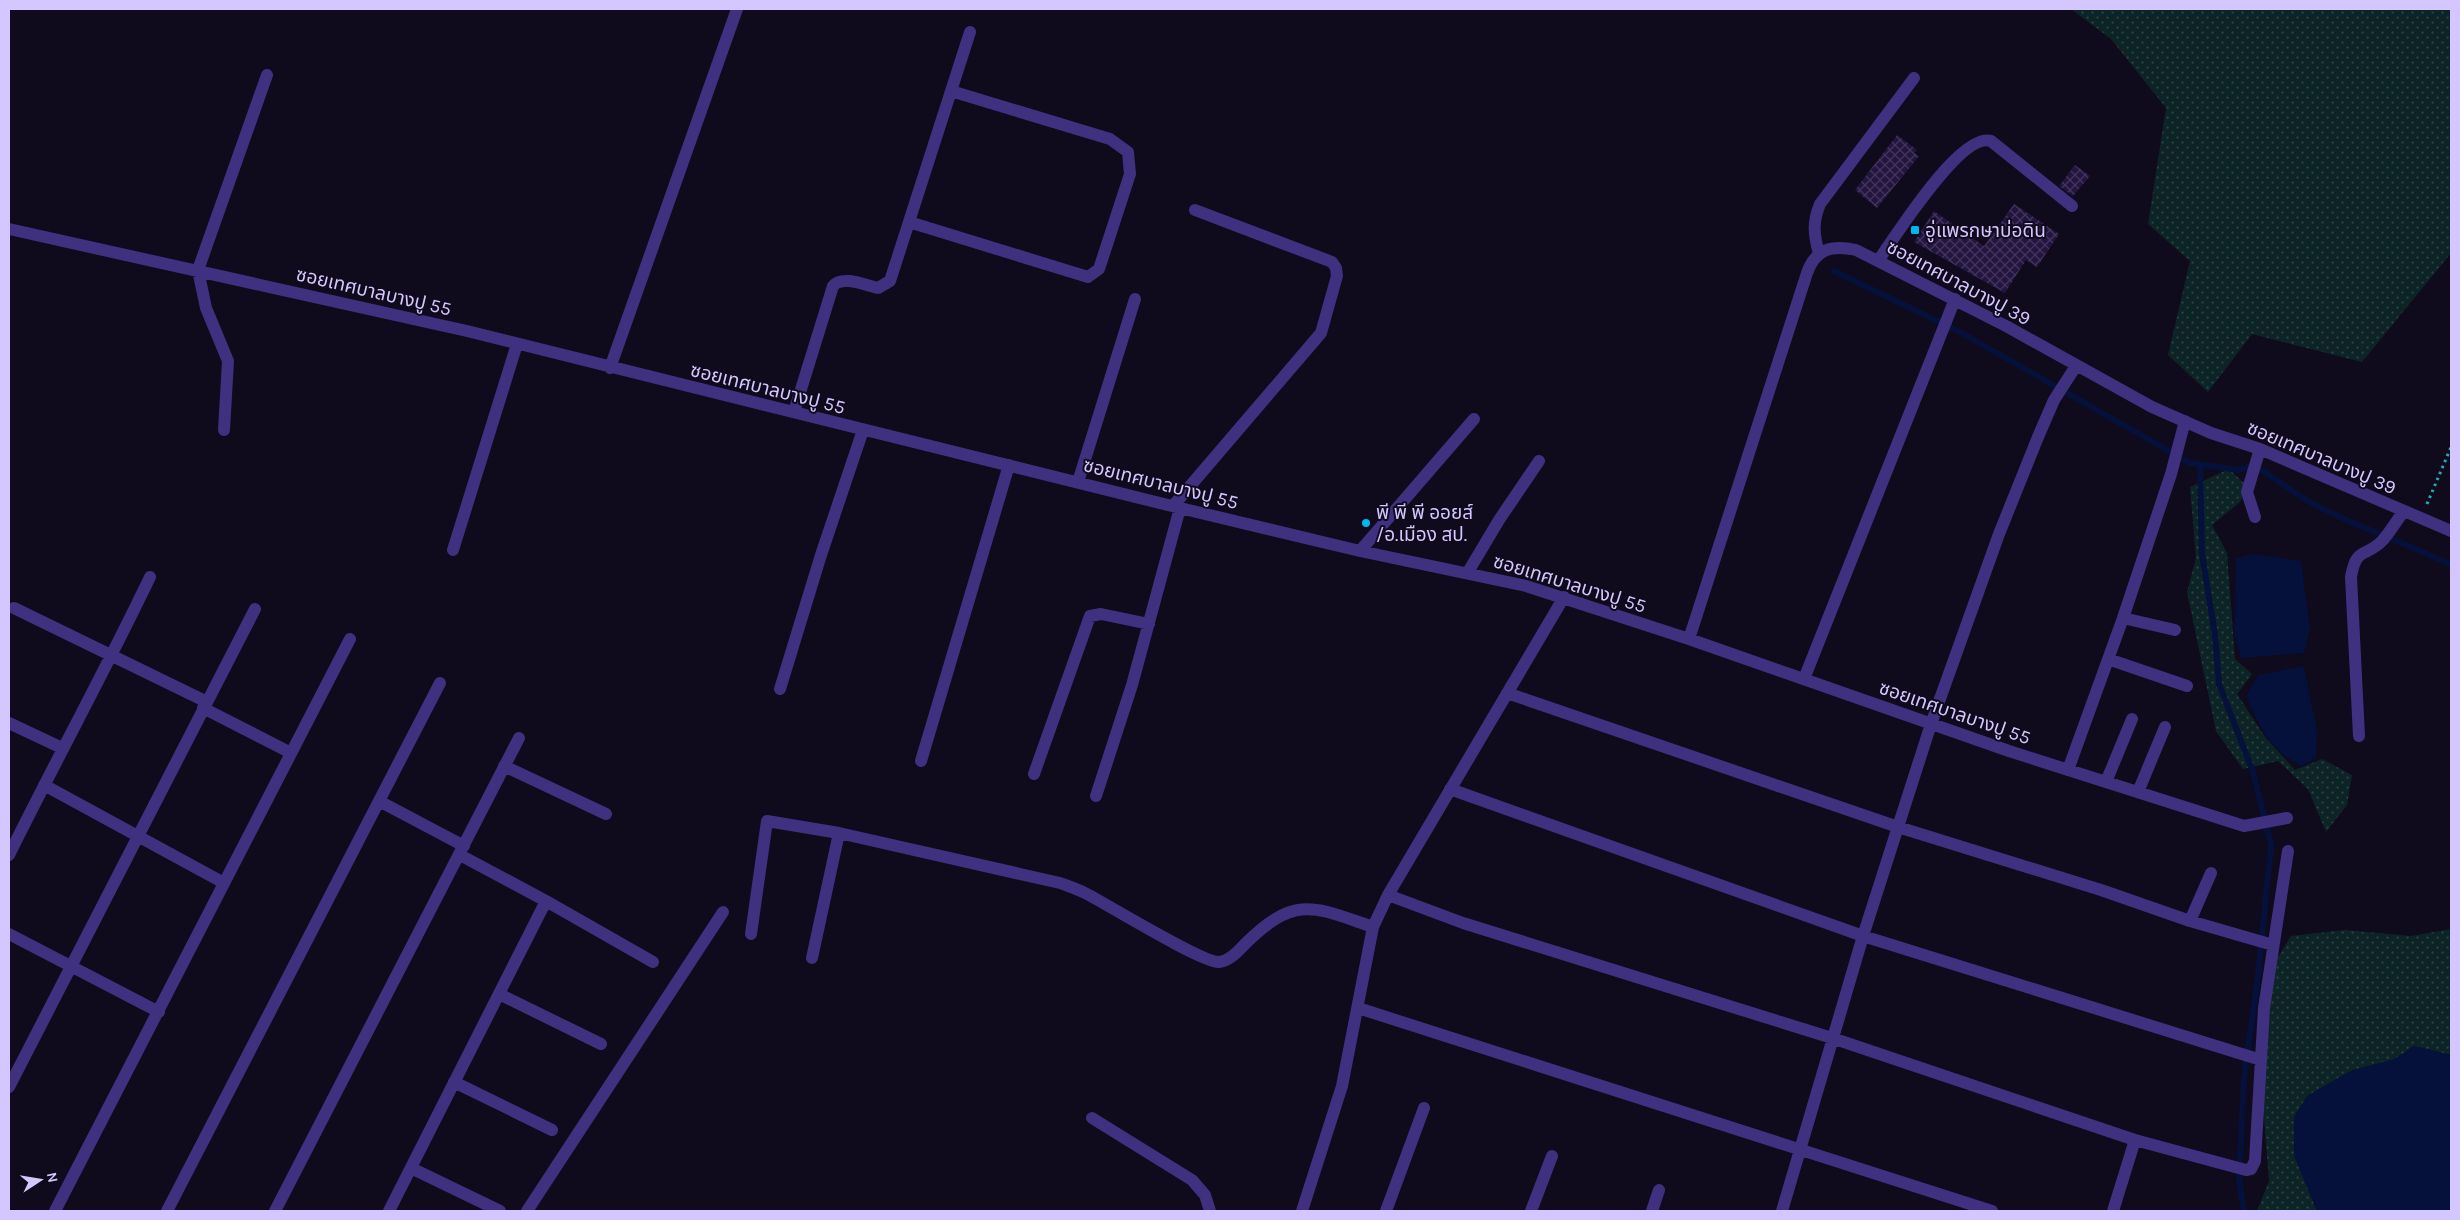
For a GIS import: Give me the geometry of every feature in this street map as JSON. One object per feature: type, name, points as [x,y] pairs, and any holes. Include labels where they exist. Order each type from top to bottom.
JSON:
[{"type":"street","points":[[610,368],[737,9]]},
{"type":"street","points":[[794,412],[833,286],[843,280],[878,288],[890,281],[970,32]]},
{"type":"street","points":[[224,430],[228,361],[206,308],[198,270],[267,74]]},
{"type":"street","points":[[1689,639],[1811,262],[1819,254],[1814,231],[1814,219],[1820,204],[1914,78]]},
{"type":"street","points":[[909,222],[1088,277],[1099,269],[1128,182],[1130,174],[1128,152],[1110,139],[951,91]]},
{"type":"street","points":[[1878,261],[1946,167],[1965,149],[1979,140],[1991,141],[2072,206]]},
{"type":"street","points":[[1096,796],[1150,624],[1176,507],[1321,333],[1337,276],[1336,268],[1332,262],[1195,210]]},
{"type":"street","name":"ซอยเทศบาลบางปู 55","points":[[9,229],[198,270],[516,344],[1176,507],[1360,550],[1468,572],[1564,598],[1689,639],[2068,770],[2244,826],[2287,818]]},
{"type":"street","name":"ซอยเทศบาลบางปู 39","points":[[1819,254],[1828,249],[1842,247],[1856,250],[1955,299],[2152,407],[2258,453],[2451,531]]},
{"type":"street","points":[[1078,482],[1135,299]]},
{"type":"street","points":[[1804,679],[1955,299]]},
{"type":"street","points":[[453,550],[516,344]]},
{"type":"street","points":[[1782,1211],[1863,936],[1931,724],[1998,534],[2054,400],[2076,366]]},
{"type":"street","points":[[1360,550],[1474,419]]},
{"type":"street","points":[[2068,770],[2123,618],[2180,444],[2185,422]]},
{"type":"street","points":[[780,689],[821,555],[863,430]]},
{"type":"street","points":[[2256,517],[2247,492],[2258,453]]},
{"type":"street","points":[[1468,572],[1499,520],[1539,461]]},
{"type":"street","points":[[921,761],[1009,465]]},
{"type":"street","points":[[2359,736],[2351,577],[2353,563],[2358,557],[2382,540],[2404,511]]},
{"type":"street","points":[[9,855],[15,829],[44,785],[111,657],[150,577]]},
{"type":"street","points":[[1302,1211],[1342,1086],[1358,1008],[1366,951],[1373,928],[1388,894],[1564,598]]},
{"type":"street","points":[[14,608],[205,705],[291,753]]},
{"type":"street","points":[[9,1087],[255,609]]},
{"type":"street","points":[[1034,774],[1090,616],[1100,614],[1150,624]]},
{"type":"street","points":[[2123,618],[2175,630]]},
{"type":"street","points":[[55,1211],[350,639]]},
{"type":"street","points":[[2108,659],[2187,686]]},
{"type":"street","points":[[167,1211],[440,683]]},
{"type":"street","points":[[1507,693],[1898,827],[2101,890],[2190,921],[2269,944]]},
{"type":"street","points":[[2106,782],[2132,719]]},
{"type":"street","points":[[9,723],[62,748]]},
{"type":"street","points":[[2138,792],[2165,727]]},
{"type":"street","points":[[275,1211],[519,738]]},
{"type":"street","points":[[504,766],[606,814]]},
{"type":"street","points":[[44,785],[224,883]]},
{"type":"street","points":[[1450,789],[1863,936],[2258,1059]]},
{"type":"street","points":[[379,801],[546,902],[653,962]]},
{"type":"street","points":[[751,934],[767,821],[839,833],[1060,883],[1083,892],[1195,953],[1217,962],[1226,960],[1265,925],[1286,913],[1319,909],[1373,928]]},
{"type":"street","points":[[812,958],[839,833]]},
{"type":"street","points":[[1388,894],[1463,923],[1832,1038],[2135,1140],[2246,1170],[2250,1169],[2255,1160],[2258,1059],[2269,944],[2288,851]]},
{"type":"street","points":[[2190,921],[2211,873]]},
{"type":"street","points":[[389,1211],[546,902]]},
{"type":"street","points":[[527,1211],[722,912]]},
{"type":"street","points":[[9,934],[159,1012]]},
{"type":"street","points":[[499,994],[601,1044]]},
{"type":"street","points":[[1358,1008],[1801,1148],[1992,1211]]},
{"type":"street","points":[[454,1082],[552,1130]]},
{"type":"street","points":[[1386,1211],[1424,1108]]},
{"type":"street","points":[[1092,1118],[1192,1180],[1206,1194],[1210,1211]]},
{"type":"street","points":[[2113,1211],[2135,1140]]},
{"type":"street","points":[[1531,1211],[1552,1156]]},
{"type":"street","points":[[411,1168],[500,1211]]},
{"type":"street","points":[[1652,1211],[1659,1190]]},
{"type":"path","points":[[2421,519],[2451,447]]},
{"type":"green space","points":[[2071,9],[2451,9],[2451,253],[2362,362],[2252,334],[2208,392],[2168,355],[2190,261],[2148,224],[2166,108],[2111,39]]},
{"type":"green space","points":[[2229,469],[2248,487],[2240,502],[2212,525],[2227,553],[2235,659],[2252,674],[2237,694],[2265,737],[2295,770],[2322,759],[2352,775],[2347,805],[2326,832],[2308,789],[2278,761],[2243,769],[2216,731],[2187,592],[2196,558],[2190,487]]},
{"type":"green space","points":[[2451,929],[2451,1055],[2414,1046],[2395,1059],[2294,1155],[2317,1211],[2257,1211],[2269,1181],[2260,1070],[2269,972],[2291,936],[2345,930],[2411,936]]},
{"type":"shaded area","points":[[2254,554],[2301,561],[2310,629],[2304,653],[2241,658],[2234,632],[2236,558]]},
{"type":"shaded area","points":[[2304,666],[2317,730],[2316,758],[2301,766],[2280,752],[2267,737],[2246,696],[2258,675]]},
{"type":"shaded area","points":[[2414,1046],[2451,1055],[2451,1211],[2317,1211],[2294,1155],[2294,1117],[2307,1096],[2352,1070],[2395,1059]]},
{"type":"building","points":[[1897,135],[1917,150],[1914,153],[1919,156],[1877,208],[1855,190]]},
{"type":"building","points":[[2075,165],[2090,176],[2073,196],[2059,186]]},
{"type":"building","points":[[2014,204],[2059,234],[2037,267],[2026,260],[2005,293],[1914,242],[1934,211],[1984,246]]},
{"type":"waterway","points":[[1834,271],[1960,332],[2190,463],[2239,470],[2254,465],[2298,495],[2323,509],[2451,565]]},
{"type":"waterway","points":[[2200,465],[2202,554],[2215,635],[2219,684],[2253,772],[2271,845],[2258,976],[2244,1079],[2239,1178],[2244,1211]]},
{"type":"place","name":"อู่แพรกษาบ่อดิน","points":[[1915,230]]},
{"type":"place","name":"พี พี พี ออยส์ /อ.เมือง สป.","points":[[1366,523]]}]
